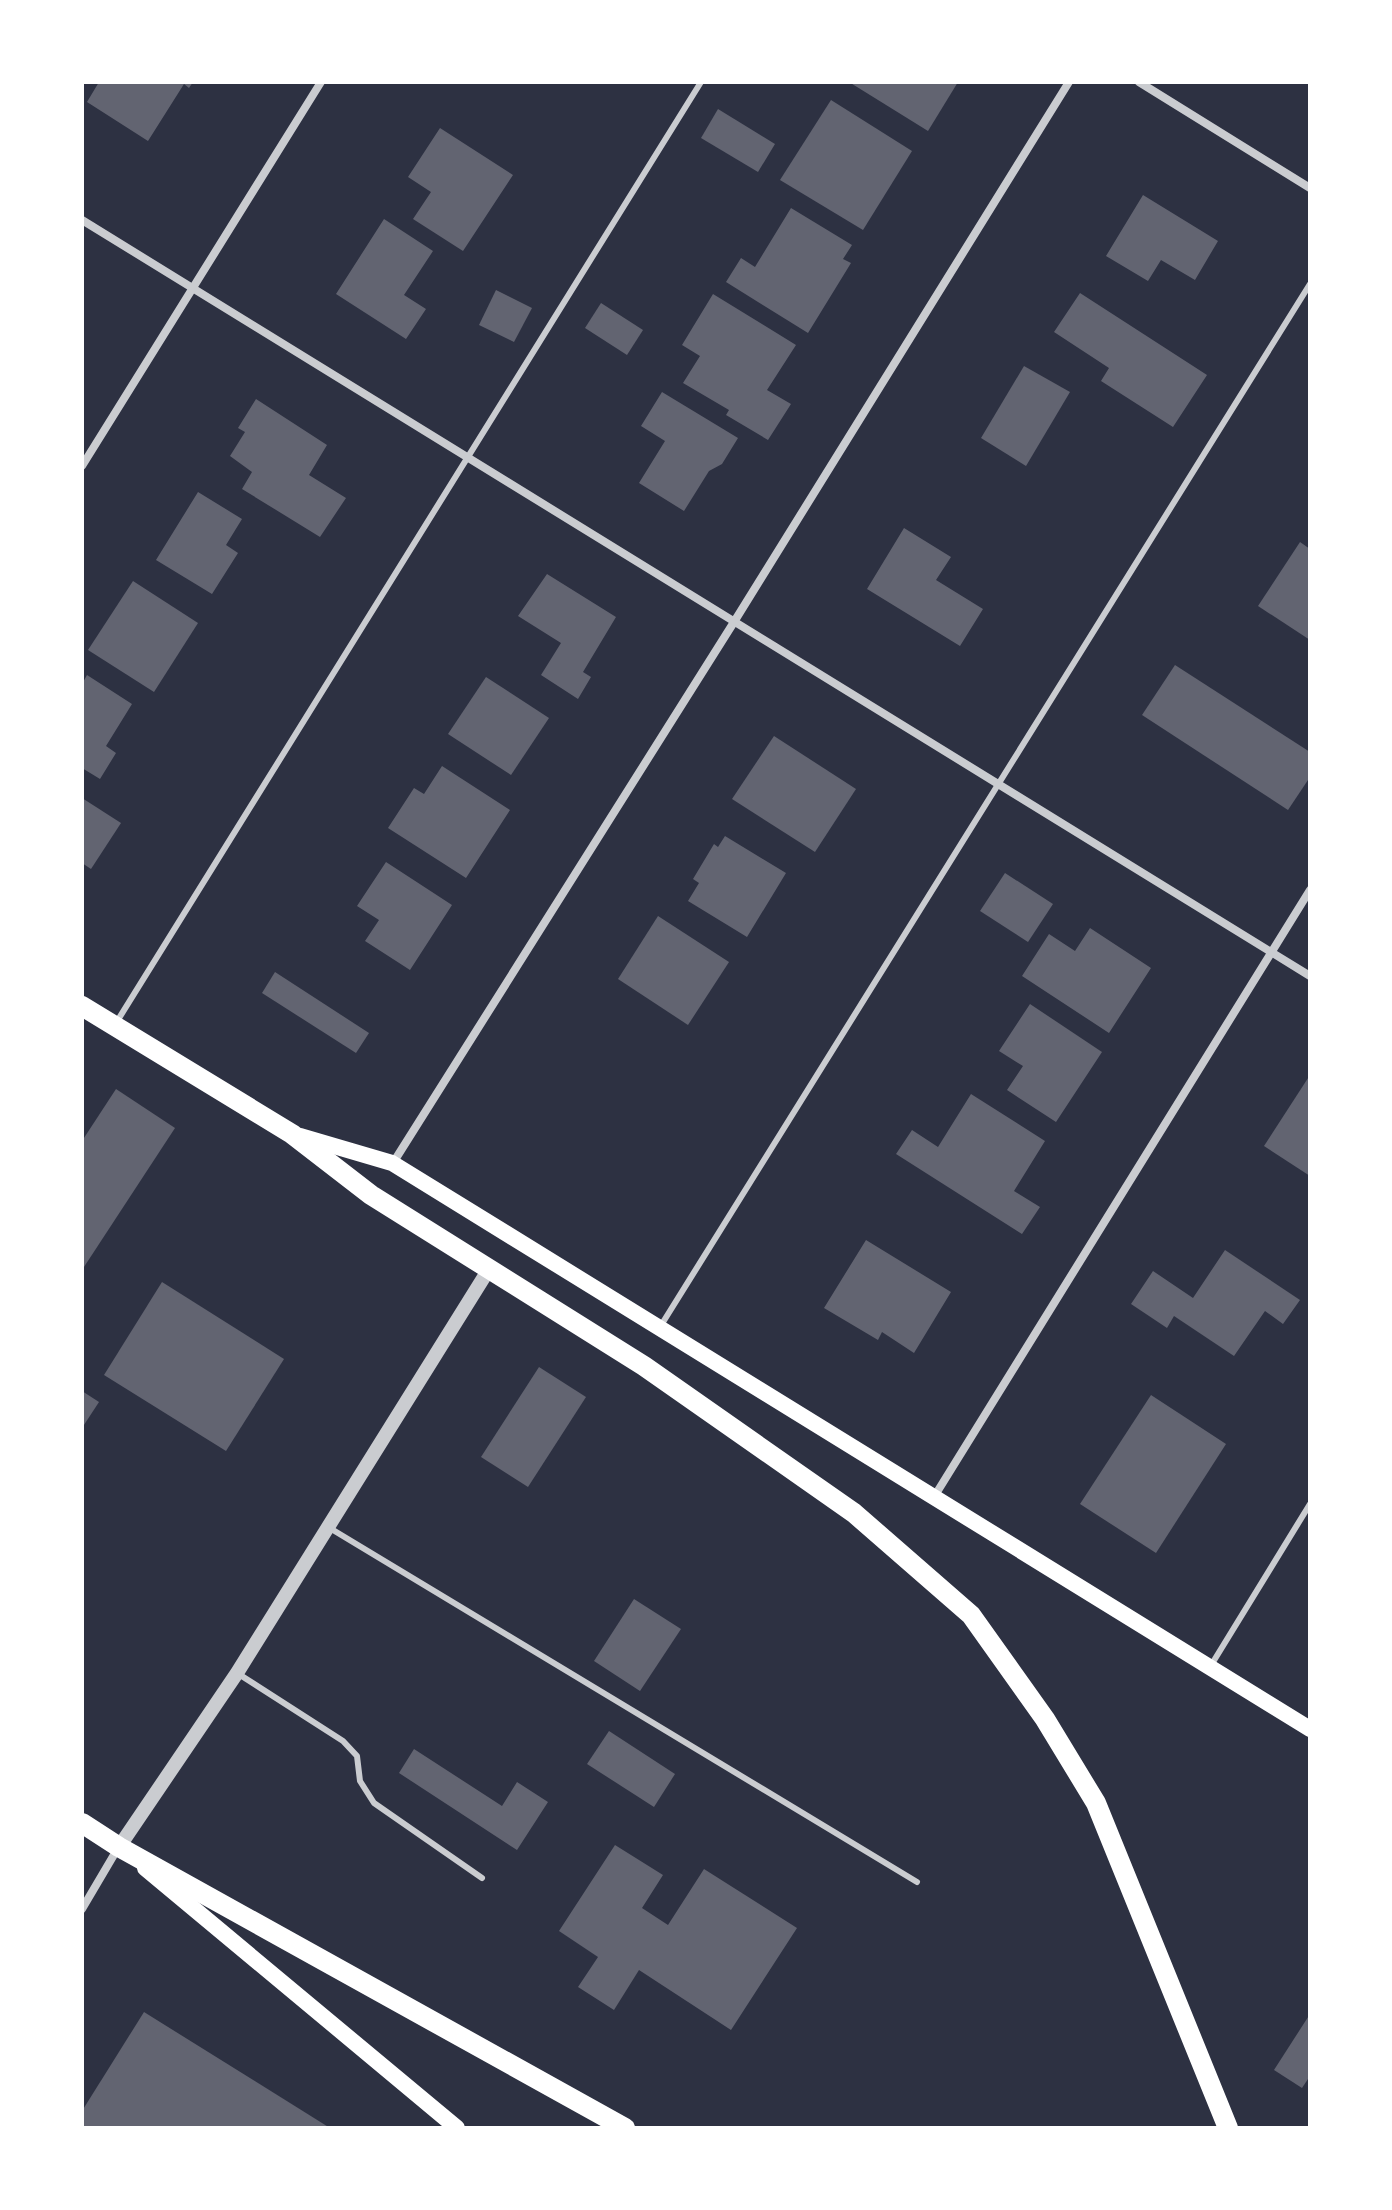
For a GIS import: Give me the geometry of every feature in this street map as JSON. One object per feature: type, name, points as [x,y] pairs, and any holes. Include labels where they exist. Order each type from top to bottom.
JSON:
[{"type":"main road","points":[[82,1006],[292,1134],[371,1195],[644,1366],[854,1513],[971,1615],[1045,1719],[1096,1803],[1228,2128]]},
{"type":"main road","points":[[292,1134],[392,1163],[1310,1729]]},
{"type":"main road","points":[[82,1823],[119,1847],[625,2128]]},
{"type":"main road","points":[[119,1847],[457,2128]]},
{"type":"street","points":[[82,466],[321,82]]},
{"type":"street","points":[[392,1163],[734,622],[1069,82]]},
{"type":"street","points":[[1139,82],[1310,188]]},
{"type":"street","points":[[82,220],[1310,976]]},
{"type":"street","points":[[934,1497],[1310,890]]},
{"type":"street","points":[[82,1909],[119,1847],[237,1673],[489,1269]]},
{"type":"lane","points":[[114,1026],[701,82]]},
{"type":"lane","points":[[660,1327],[1310,284]]},
{"type":"lane","points":[[1210,1667],[1310,1504]]},
{"type":"lane","points":[[328,1527],[917,1882]]},
{"type":"lane","points":[[237,1673],[343,1741],[357,1756],[360,1781],[374,1803],[482,1878]]},
{"type":"building","points":[[99,82],[193,82],[189,88],[184,84],[148,141],[87,102]]},
{"type":"building","points":[[849,82],[958,82],[928,131]]},
{"type":"building","points":[[831,100],[912,151],[863,230],[780,180]]},
{"type":"building","points":[[718,109],[775,144],[758,172],[701,138]]},
{"type":"building","points":[[440,128],[513,175],[463,251],[413,219],[431,192],[408,177]]},
{"type":"building","points":[[1143,195],[1218,241],[1195,280],[1161,260],[1148,281],[1106,256]]},
{"type":"building","points":[[791,208],[852,245],[843,259],[851,263],[808,333],[726,282],[741,258],[755,267]]},
{"type":"building","points":[[384,219],[433,251],[404,295],[426,309],[406,339],[336,294]]},
{"type":"building","points":[[496,290],[532,308],[514,342],[479,325]]},
{"type":"building","points":[[1080,293],[1207,375],[1173,427],[1101,381],[1109,368],[1054,332]]},
{"type":"building","points":[[713,294],[796,345],[767,390],[791,404],[768,440],[726,415],[729,410],[683,383],[700,356],[682,345]]},
{"type":"building","points":[[601,303],[643,330],[627,355],[585,328]]},
{"type":"building","points":[[1024,366],[1070,392],[1026,466],[981,438]]},
{"type":"building","points":[[662,392],[738,438],[722,464],[709,471],[684,511],[639,483],[665,441],[641,426]]},
{"type":"building","points":[[256,399],[327,445],[309,475],[346,498],[320,537],[242,489],[252,472],[230,456],[245,432],[238,428]]},
{"type":"building","points":[[198,492],[242,519],[226,545],[238,553],[212,594],[156,560]]},
{"type":"building","points":[[904,528],[951,557],[936,580],[983,609],[960,646],[867,589]]},
{"type":"building","points":[[1300,542],[1310,549],[1310,640],[1258,606]]},
{"type":"building","points":[[547,574],[616,617],[583,672],[591,677],[578,699],[541,675],[561,643],[518,616]]},
{"type":"building","points":[[133,581],[198,623],[154,692],[88,650]]},
{"type":"building","points":[[1175,665],[1310,752],[1310,777],[1288,810],[1142,715]]},
{"type":"building","points":[[87,675],[132,704],[106,746],[116,753],[100,779],[82,768],[82,684]]},
{"type":"building","points":[[486,677],[549,718],[511,775],[448,734]]},
{"type":"building","points":[[774,736],[856,789],[815,852],[732,799]]},
{"type":"building","points":[[442,766],[510,810],[466,878],[388,828],[414,788],[424,794]]},
{"type":"building","points":[[82,798],[121,823],[91,869],[82,863]]},
{"type":"building","points":[[725,836],[786,873],[747,937],[688,901],[699,883],[693,879],[714,844],[718,847]]},
{"type":"building","points":[[386,862],[452,905],[410,970],[365,941],[379,920],[357,906]]},
{"type":"building","points":[[1005,873],[1053,904],[1028,942],[980,911]]},
{"type":"building","points":[[658,916],[729,962],[688,1025],[618,979]]},
{"type":"building","points":[[1090,928],[1151,968],[1109,1033],[1022,976],[1049,934],[1075,951]]},
{"type":"building","points":[[275,972],[369,1033],[356,1053],[262,993]]},
{"type":"building","points":[[1030,1004],[1102,1052],[1056,1122],[1007,1090],[1023,1066],[999,1051]]},
{"type":"building","points":[[1310,1075],[1310,1176],[1264,1146]]},
{"type":"building","points":[[116,1089],[175,1128],[82,1270],[82,1141]]},
{"type":"building","points":[[971,1094],[1045,1141],[1014,1191],[1040,1207],[1022,1234],[896,1154],[912,1130],[938,1147]]},
{"type":"building","points":[[866,1240],[951,1292],[914,1353],[882,1332],[878,1340],[824,1308]]},
{"type":"building","points":[[1225,1250],[1300,1300],[1283,1324],[1265,1311],[1234,1356],[1174,1316],[1167,1328],[1131,1304],[1153,1271],[1193,1298]]},
{"type":"building","points":[[162,1282],[284,1359],[226,1451],[104,1375]]},
{"type":"building","points":[[539,1367],[586,1397],[528,1487],[481,1457]]},
{"type":"building","points":[[82,1391],[99,1402],[82,1428]]},
{"type":"building","points":[[1151,1395],[1226,1444],[1156,1553],[1080,1504]]},
{"type":"building","points":[[634,1599],[681,1629],[640,1691],[594,1661]]},
{"type":"building","points":[[609,1731],[675,1774],[654,1807],[587,1764]]},
{"type":"building","points":[[414,1749],[502,1806],[517,1782],[548,1802],[517,1850],[399,1773]]},
{"type":"building","points":[[615,1845],[663,1875],[642,1908],[668,1925],[704,1869],[797,1928],[731,2030],[639,1970],[614,2010],[578,1987],[598,1957],[559,1931]]},
{"type":"building","points":[[144,2012],[330,2128],[82,2128],[82,2111]]},
{"type":"building","points":[[1310,2014],[1310,2076],[1302,2088],[1274,2070]]}]
